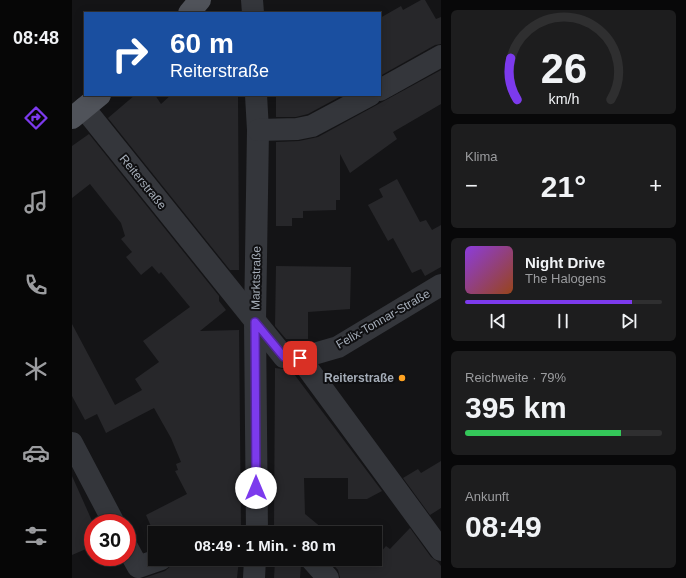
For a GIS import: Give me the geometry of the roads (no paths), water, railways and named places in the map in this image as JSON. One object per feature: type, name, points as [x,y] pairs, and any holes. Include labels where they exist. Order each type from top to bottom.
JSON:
[{"type":"main road","points":[[190,12],[200,0]]},
{"type":"street","points":[[252,0],[253,12]]},
{"type":"street","points":[[381,89],[441,56]]},
{"type":"street","name":"Marktstraße","points":[[256,96],[258,130],[255,322],[257,526]]},
{"type":"street","points":[[258,130],[297,129],[312,126],[368,96]]},
{"type":"street","name":"Reiterstraße","points":[[85,107],[284,357],[300,358]]},
{"type":"street","name":"Felix-Tonnar-Straße","points":[[300,358],[338,347],[441,285]]},
{"type":"street","points":[[300,358],[441,550]]},
{"type":"street","points":[[72,443],[109,514]]},
{"type":"street","points":[[136,563],[138,567],[148,564]]},
{"type":"street","points":[[254,578],[255,566]]},
{"type":"street","points":[[317,566],[328,578]]},
{"type":"place","name":"Reiterstraße","points":[[402,378]]}]
